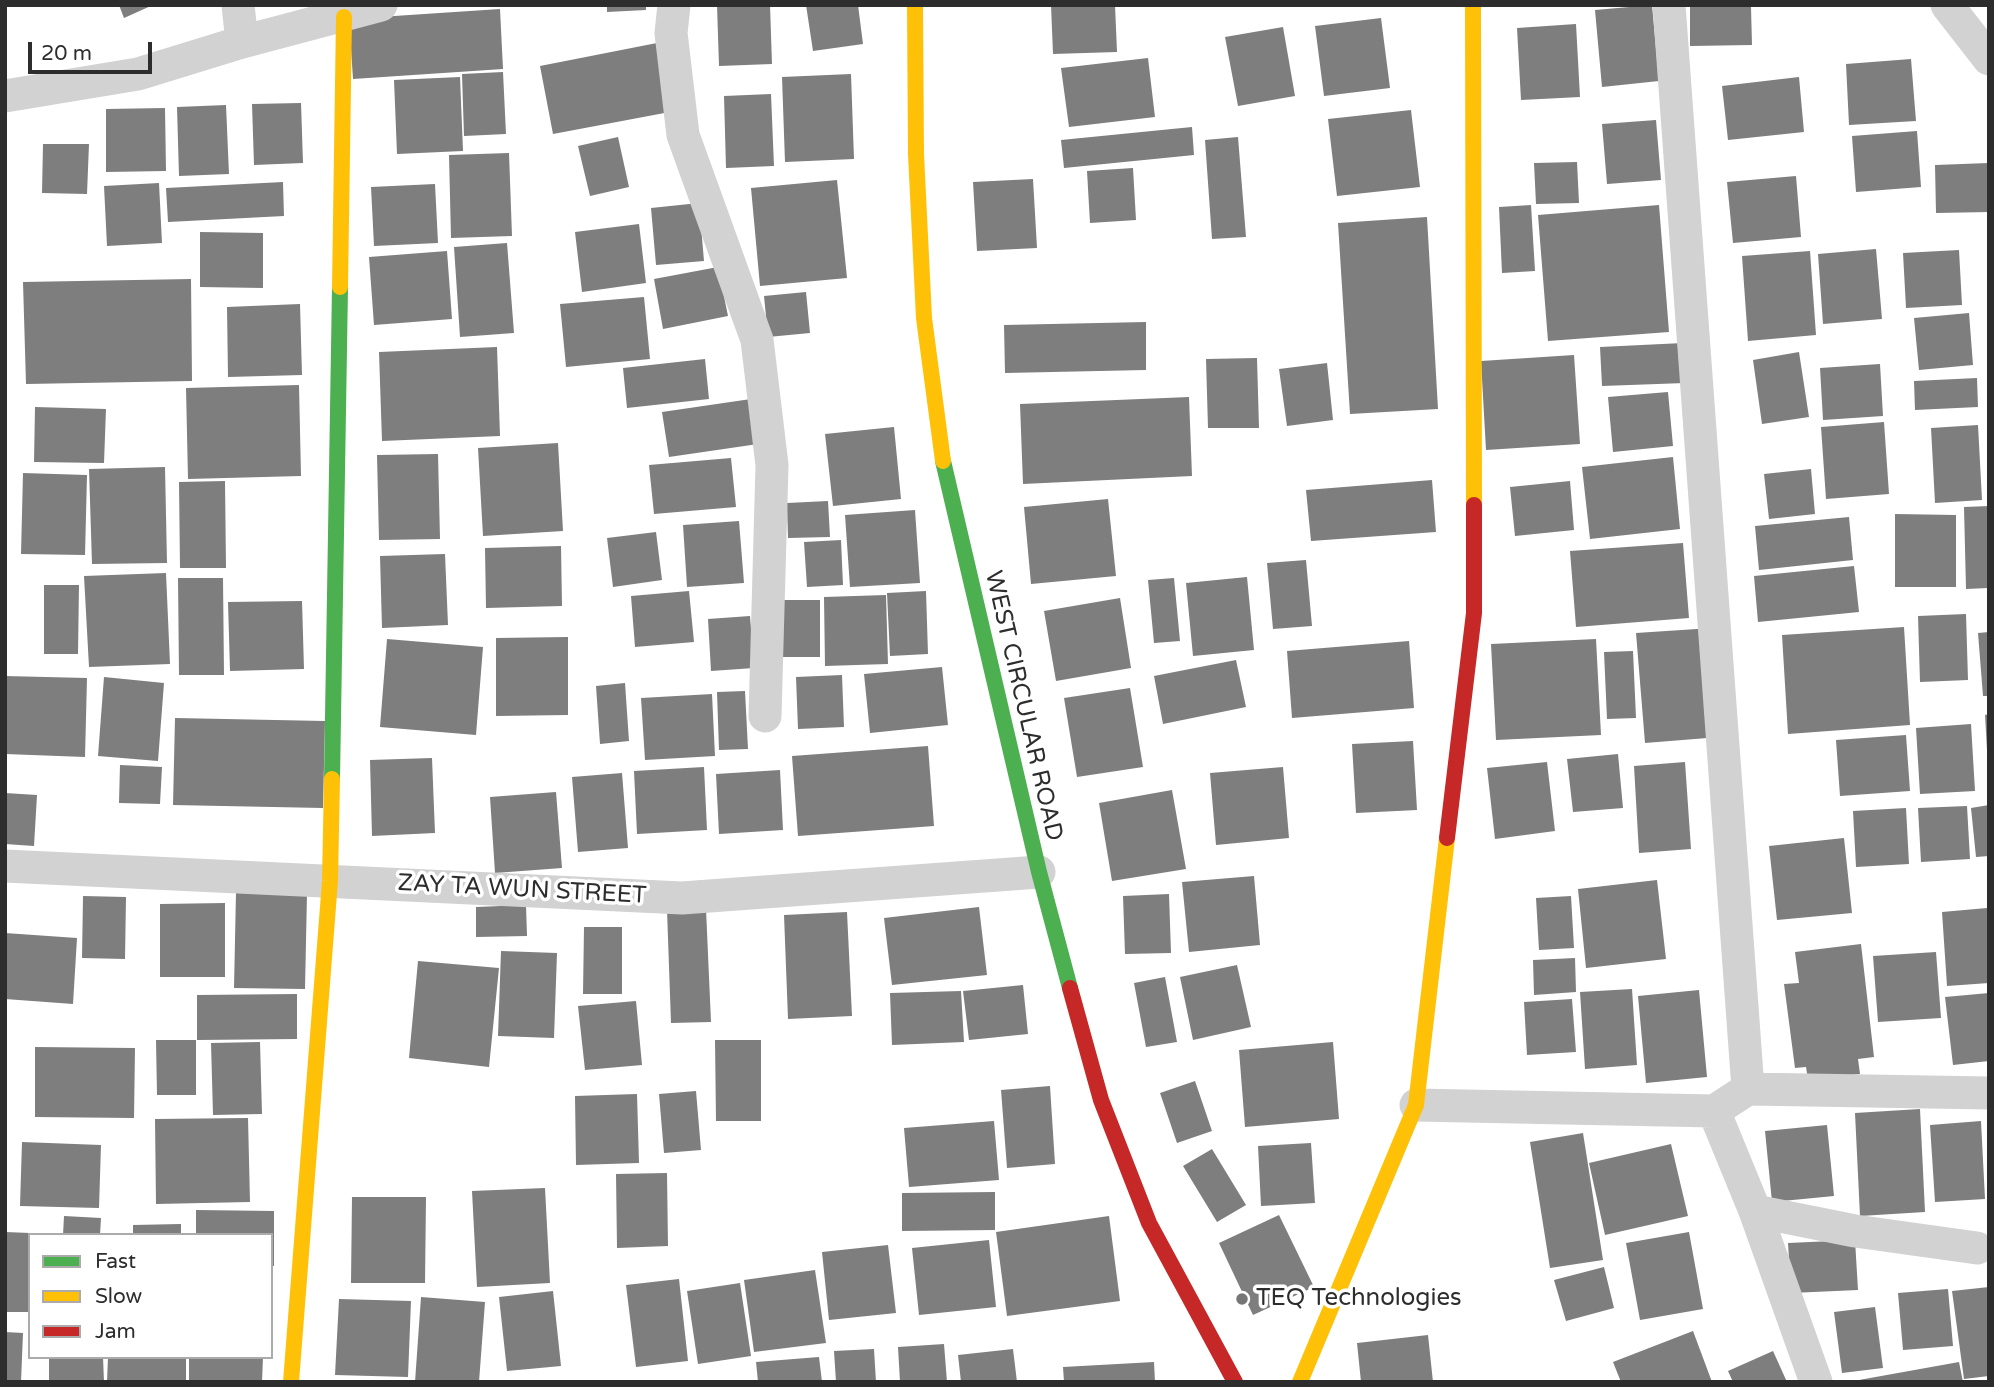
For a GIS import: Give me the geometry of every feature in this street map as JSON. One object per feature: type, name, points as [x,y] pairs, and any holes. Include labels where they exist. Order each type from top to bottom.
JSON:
[{"type":"street","points":[[238,5],[242,42]]},
{"type":"street","points":[[5,96],[138,74],[242,42],[381,5]]},
{"type":"street","points":[[674,5],[671,33],[683,135],[757,340],[772,465],[765,716]]},
{"type":"street","name":"WEST CIRCULAR ROAD","points":[[915,5],[916,153],[924,318],[942,456],[1039,872],[1101,1100],[1149,1223],[1235,1382]]},
{"type":"street","points":[[1300,1382],[1416,1105],[1474,613],[1473,5]]},
{"type":"street","points":[[1669,5],[1748,1089]]},
{"type":"street","points":[[1947,5],[1989,59]]},
{"type":"street","points":[[291,1382],[330,881],[344,17]]},
{"type":"street","name":"ZAY TA WUN STREET","points":[[5,866],[682,898],[1039,872]]},
{"type":"street","points":[[1416,1105],[1714,1111],[1748,1089],[1989,1093]]},
{"type":"street","points":[[1714,1111],[1755,1211],[1815,1382]]},
{"type":"street","points":[[1755,1211],[1855,1231],[1978,1248]]},
{"type":"building","points":[[119,5],[153,5],[124,18]]},
{"type":"building","points":[[607,5],[646,5],[646,10],[607,12]]},
{"type":"building","points":[[717,5],[770,5],[772,64],[719,66]]},
{"type":"building","points":[[806,5],[858,5],[863,44],[813,51]]},
{"type":"building","points":[[1051,5],[1115,5],[1117,52],[1053,54]]},
{"type":"building","points":[[1652,5],[1659,81],[1602,87],[1595,10]]},
{"type":"building","points":[[1690,7],[1751,7],[1752,45],[1690,46]]},
{"type":"building","points":[[500,9],[503,69],[353,79],[349,19]]},
{"type":"building","points":[[1381,18],[1390,88],[1324,96],[1315,26]]},
{"type":"building","points":[[1576,24],[1580,97],[1521,100],[1517,28]]},
{"type":"building","points":[[1283,27],[1295,96],[1238,106],[1225,37]]},
{"type":"building","points":[[662,42],[675,111],[553,134],[540,66]]},
{"type":"building","points":[[1148,58],[1155,117],[1069,127],[1061,68]]},
{"type":"building","points":[[1911,59],[1916,121],[1849,125],[1846,64]]},
{"type":"building","points":[[503,72],[506,134],[464,136],[462,74]]},
{"type":"building","points":[[851,74],[854,159],[785,162],[782,77]]},
{"type":"building","points":[[460,77],[463,151],[397,154],[394,80]]},
{"type":"building","points":[[1799,77],[1804,132],[1728,140],[1722,86]]},
{"type":"building","points":[[771,94],[774,166],[726,168],[724,96]]},
{"type":"building","points":[[301,103],[303,163],[254,165],[252,104]]},
{"type":"building","points":[[226,105],[229,174],[179,176],[177,107]]},
{"type":"building","points":[[165,108],[166,171],[106,172],[106,109]]},
{"type":"building","points":[[1411,110],[1420,187],[1337,196],[1328,119]]},
{"type":"building","points":[[1656,120],[1661,180],[1607,184],[1602,124]]},
{"type":"building","points":[[1192,127],[1194,155],[1064,168],[1061,140]]},
{"type":"building","points":[[1917,131],[1921,187],[1856,192],[1852,136]]},
{"type":"building","points":[[618,137],[629,187],[590,196],[578,146]]},
{"type":"building","points":[[1238,137],[1246,237],[1212,239],[1205,140]]},
{"type":"building","points":[[43,144],[89,144],[87,194],[42,193]]},
{"type":"building","points":[[509,153],[512,236],[451,238],[449,155]]},
{"type":"building","points":[[1577,162],[1579,203],[1536,204],[1534,163]]},
{"type":"building","points":[[1989,163],[1989,212],[1936,213],[1935,165]]},
{"type":"building","points":[[1133,168],[1136,220],[1090,223],[1087,171]]},
{"type":"building","points":[[1796,176],[1801,237],[1733,243],[1727,182]]},
{"type":"building","points":[[1033,179],[1037,248],[977,251],[973,182]]},
{"type":"building","points":[[837,180],[847,278],[760,286],[751,188]]},
{"type":"building","points":[[283,182],[284,216],[168,222],[166,188]]},
{"type":"building","points":[[159,183],[162,243],[107,246],[104,186]]},
{"type":"building","points":[[435,184],[438,243],[374,246],[371,187]]},
{"type":"building","points":[[699,203],[704,261],[656,265],[651,208]]},
{"type":"building","points":[[1531,205],[1535,271],[1502,273],[1499,207]]},
{"type":"building","points":[[1659,205],[1669,332],[1548,341],[1538,215]]},
{"type":"building","points":[[1427,217],[1438,409],[1350,414],[1338,223]]},
{"type":"building","points":[[639,224],[646,283],[582,292],[575,232]]},
{"type":"building","points":[[200,232],[263,233],[263,288],[200,287]]},
{"type":"building","points":[[507,243],[514,333],[460,337],[454,247]]},
{"type":"building","points":[[1876,249],[1882,319],[1823,324],[1818,254]]},
{"type":"building","points":[[1959,250],[1962,305],[1906,308],[1903,253]]},
{"type":"building","points":[[447,251],[452,319],[374,325],[369,257]]},
{"type":"building","points":[[1810,251],[1816,335],[1748,341],[1742,256]]},
{"type":"building","points":[[718,267],[728,316],[663,329],[654,279]]},
{"type":"building","points":[[191,279],[192,381],[26,384],[23,282]]},
{"type":"building","points":[[806,292],[810,333],[768,337],[764,296]]},
{"type":"building","points":[[644,297],[650,359],[566,367],[560,304]]},
{"type":"building","points":[[300,304],[302,375],[228,377],[227,307]]},
{"type":"building","points":[[1969,313],[1973,365],[1919,370],[1914,318]]},
{"type":"building","points":[[1146,322],[1146,370],[1005,373],[1004,325]]},
{"type":"building","points":[[1683,343],[1685,383],[1602,386],[1600,347]]},
{"type":"building","points":[[497,347],[500,436],[382,441],[379,352]]},
{"type":"building","points":[[1799,352],[1809,417],[1762,424],[1753,360]]},
{"type":"building","points":[[1574,355],[1580,444],[1486,450],[1481,361]]},
{"type":"building","points":[[1257,358],[1259,428],[1208,428],[1206,359]]},
{"type":"building","points":[[705,359],[709,399],[627,408],[623,368]]},
{"type":"building","points":[[1327,363],[1333,420],[1287,426],[1279,369]]},
{"type":"building","points":[[1880,364],[1883,416],[1823,420],[1820,368]]},
{"type":"building","points":[[1977,378],[1978,407],[1915,410],[1914,381]]},
{"type":"building","points":[[299,385],[301,476],[188,479],[186,388]]},
{"type":"building","points":[[1668,392],[1673,446],[1613,452],[1608,397]]},
{"type":"building","points":[[1189,397],[1192,476],[1023,484],[1020,404]]},
{"type":"building","points":[[751,399],[758,444],[669,457],[662,412]]},
{"type":"building","points":[[35,407],[106,409],[104,463],[34,462]]},
{"type":"building","points":[[1884,422],[1889,494],[1826,499],[1821,427]]},
{"type":"building","points":[[1978,425],[1982,500],[1935,503],[1931,428]]},
{"type":"building","points":[[894,427],[901,499],[833,506],[825,434]]},
{"type":"building","points":[[558,443],[563,531],[483,536],[478,448]]},
{"type":"building","points":[[438,454],[440,539],[379,540],[377,455]]},
{"type":"building","points":[[1673,457],[1680,529],[1590,539],[1582,467]]},
{"type":"building","points":[[731,458],[736,507],[654,514],[649,465]]},
{"type":"building","points":[[165,467],[167,563],[92,564],[89,469]]},
{"type":"building","points":[[1811,469],[1815,514],[1769,519],[1764,474]]},
{"type":"building","points":[[23,473],[87,475],[85,555],[21,554]]},
{"type":"building","points":[[1432,480],[1436,532],[1311,541],[1306,490]]},
{"type":"building","points":[[225,481],[226,568],[180,568],[179,482]]},
{"type":"building","points":[[1570,481],[1574,530],[1515,536],[1510,487]]},
{"type":"building","points":[[1108,499],[1116,576],[1031,584],[1024,507]]},
{"type":"building","points":[[828,501],[830,537],[788,538],[787,503]]},
{"type":"building","points":[[1989,506],[1989,588],[1966,589],[1964,507]]},
{"type":"building","points":[[915,510],[920,583],[850,587],[845,515]]},
{"type":"building","points":[[1895,514],[1956,515],[1956,587],[1895,587]]},
{"type":"building","points":[[1849,517],[1853,560],[1759,570],[1755,526]]},
{"type":"building","points":[[739,521],[744,583],[687,587],[683,525]]},
{"type":"building","points":[[656,532],[662,580],[613,587],[607,538]]},
{"type":"building","points":[[841,540],[843,585],[807,587],[804,542]]},
{"type":"building","points":[[1683,543],[1689,618],[1576,627],[1570,551]]},
{"type":"building","points":[[561,546],[562,606],[486,608],[485,548]]},
{"type":"building","points":[[445,554],[448,625],[382,628],[380,556]]},
{"type":"building","points":[[1306,560],[1312,626],[1273,629],[1267,563]]},
{"type":"building","points":[[1854,566],[1859,612],[1758,622],[1754,576]]},
{"type":"building","points":[[166,573],[170,664],[89,667],[84,576]]},
{"type":"building","points":[[1247,577],[1254,650],[1193,656],[1186,583]]},
{"type":"building","points":[[178,578],[223,578],[224,675],[179,675]]},
{"type":"building","points":[[1174,578],[1180,641],[1154,643],[1148,580]]},
{"type":"building","points":[[44,585],[79,585],[78,654],[44,654]]},
{"type":"building","points":[[689,591],[694,642],[635,647],[631,596]]},
{"type":"building","points":[[926,591],[928,654],[890,656],[887,593]]},
{"type":"building","points":[[886,595],[888,664],[825,666],[824,597]]},
{"type":"building","points":[[1120,598],[1131,668],[1056,681],[1044,611]]},
{"type":"building","points":[[782,600],[820,600],[820,657],[782,657]]},
{"type":"building","points":[[302,601],[304,669],[230,671],[228,602]]},
{"type":"building","points":[[1966,614],[1968,680],[1920,682],[1918,616]]},
{"type":"building","points":[[750,616],[754,668],[711,671],[708,619]]},
{"type":"building","points":[[1904,627],[1910,725],[1788,734],[1782,635]]},
{"type":"building","points":[[1712,628],[1720,737],[1645,743],[1636,633]]},
{"type":"building","points":[[1989,632],[1989,696],[1983,696],[1978,633]]},
{"type":"building","points":[[568,637],[568,715],[496,716],[496,638]]},
{"type":"building","points":[[387,639],[483,647],[476,735],[380,727]]},
{"type":"building","points":[[1596,639],[1601,735],[1496,740],[1491,644]]},
{"type":"building","points":[[1409,641],[1414,708],[1292,718],[1287,651]]},
{"type":"building","points":[[1633,651],[1636,718],[1607,719],[1604,652]]},
{"type":"building","points":[[1236,660],[1246,707],[1163,724],[1154,676]]},
{"type":"building","points":[[942,667],[948,725],[870,733],[864,674]]},
{"type":"building","points":[[842,675],[844,727],[798,729],[796,677]]},
{"type":"building","points":[[5,676],[87,678],[85,757],[5,754]]},
{"type":"building","points":[[104,677],[164,683],[158,761],[98,756]]},
{"type":"building","points":[[625,683],[629,741],[600,744],[596,686]]},
{"type":"building","points":[[1130,688],[1143,767],[1077,777],[1064,698]]},
{"type":"building","points":[[745,691],[748,749],[719,750],[717,692]]},
{"type":"building","points":[[712,694],[715,756],[645,760],[641,698]]},
{"type":"building","points":[[1989,714],[1989,750],[1987,750],[1985,715]]},
{"type":"building","points":[[175,718],[325,721],[323,808],[173,805]]},
{"type":"building","points":[[1971,724],[1975,791],[1920,794],[1916,728]]},
{"type":"building","points":[[1906,735],[1910,791],[1840,796],[1836,740]]},
{"type":"building","points":[[1413,741],[1417,810],[1356,813],[1352,744]]},
{"type":"building","points":[[928,746],[934,826],[798,836],[792,756]]},
{"type":"building","points":[[1618,754],[1623,808],[1573,812],[1567,759]]},
{"type":"building","points":[[432,758],[435,833],[372,836],[370,760]]},
{"type":"building","points":[[1547,762],[1555,831],[1495,839],[1487,768]]},
{"type":"building","points":[[1685,762],[1691,849],[1639,853],[1634,766]]},
{"type":"building","points":[[120,765],[162,767],[160,804],[119,803]]},
{"type":"building","points":[[704,767],[707,830],[637,834],[634,771]]},
{"type":"building","points":[[1283,767],[1289,838],[1216,845],[1210,773]]},
{"type":"building","points":[[780,770],[783,830],[719,834],[716,774]]},
{"type":"building","points":[[622,773],[628,848],[578,852],[572,777]]},
{"type":"building","points":[[1172,790],[1186,869],[1112,881],[1099,803]]},
{"type":"building","points":[[556,792],[562,868],[495,873],[490,797]]},
{"type":"building","points":[[5,793],[37,795],[34,846],[5,844]]},
{"type":"building","points":[[1989,805],[1989,856],[1976,857],[1971,808]]},
{"type":"building","points":[[1967,806],[1970,859],[1921,862],[1918,808]]},
{"type":"building","points":[[1906,808],[1909,864],[1856,867],[1853,811]]},
{"type":"building","points":[[1844,838],[1852,913],[1777,920],[1769,846]]},
{"type":"building","points":[[1254,876],[1260,945],[1189,952],[1182,882]]},
{"type":"building","points":[[1657,880],[1666,959],[1586,968],[1578,889]]},
{"type":"building","points":[[236,892],[307,894],[305,989],[234,988]]},
{"type":"building","points":[[1169,894],[1171,953],[1125,954],[1123,896]]},
{"type":"building","points":[[83,896],[126,897],[125,959],[82,958]]},
{"type":"building","points":[[1571,896],[1574,948],[1539,950],[1536,898]]},
{"type":"building","points":[[225,903],[225,977],[160,977],[160,904]]},
{"type":"building","points":[[526,905],[527,936],[476,937],[476,907]]},
{"type":"building","points":[[979,907],[987,975],[892,985],[884,918]]},
{"type":"building","points":[[1987,908],[1989,983],[1947,986],[1942,912]]},
{"type":"building","points":[[706,909],[711,1022],[671,1023],[667,910]]},
{"type":"building","points":[[847,912],[852,1016],[788,1019],[784,915]]},
{"type":"building","points":[[584,927],[622,927],[622,994],[583,994]]},
{"type":"building","points":[[5,933],[77,938],[73,1004],[5,999]]},
{"type":"building","points":[[1861,944],[1874,1057],[1858,1059],[1860,1074],[1808,1080],[1806,1067],[1795,1068],[1784,984],[1799,983],[1795,952]]},
{"type":"building","points":[[501,951],[557,953],[554,1038],[498,1036]]},
{"type":"building","points":[[1936,952],[1941,1018],[1878,1022],[1873,956]]},
{"type":"building","points":[[1575,958],[1576,992],[1534,995],[1533,960]]},
{"type":"building","points":[[418,961],[499,968],[489,1067],[409,1058]]},
{"type":"building","points":[[1237,965],[1251,1027],[1193,1040],[1180,977]]},
{"type":"building","points":[[1165,977],[1177,1042],[1146,1047],[1134,983]]},
{"type":"building","points":[[1023,985],[1028,1034],[969,1040],[963,991]]},
{"type":"building","points":[[1632,989],[1637,1065],[1585,1069],[1580,992]]},
{"type":"building","points":[[1699,990],[1707,1077],[1646,1083],[1638,996]]},
{"type":"building","points":[[961,991],[964,1042],[892,1045],[890,993]]},
{"type":"building","points":[[1989,993],[1989,1061],[1953,1065],[1945,997]]},
{"type":"building","points":[[297,994],[297,1039],[197,1040],[197,995]]},
{"type":"building","points":[[1572,999],[1576,1052],[1527,1055],[1524,1002]]},
{"type":"building","points":[[636,1001],[642,1065],[585,1070],[578,1006]]},
{"type":"building","points":[[156,1040],[196,1040],[196,1095],[157,1095]]},
{"type":"building","points":[[715,1040],[761,1040],[761,1121],[716,1121]]},
{"type":"building","points":[[260,1042],[262,1114],[213,1115],[211,1043]]},
{"type":"building","points":[[1333,1042],[1339,1119],[1245,1127],[1239,1050]]},
{"type":"building","points":[[35,1047],[135,1048],[134,1118],[35,1117]]},
{"type":"building","points":[[1195,1081],[1212,1131],[1177,1143],[1160,1093]]},
{"type":"building","points":[[1050,1086],[1055,1164],[1007,1168],[1001,1090]]},
{"type":"building","points":[[696,1091],[701,1150],[664,1153],[659,1094]]},
{"type":"building","points":[[637,1094],[639,1163],[576,1165],[575,1096]]},
{"type":"building","points":[[1920,1109],[1925,1212],[1860,1216],[1855,1113]]},
{"type":"building","points":[[248,1118],[250,1202],[156,1204],[155,1119]]},
{"type":"building","points":[[994,1121],[999,1180],[909,1187],[904,1128]]},
{"type":"building","points":[[1981,1121],[1985,1199],[1935,1202],[1930,1125]]},
{"type":"building","points":[[1827,1125],[1834,1196],[1772,1202],[1765,1131]]},
{"type":"building","points":[[1583,1133],[1603,1260],[1550,1268],[1530,1142]]},
{"type":"building","points":[[22,1142],[101,1145],[99,1208],[20,1206]]},
{"type":"building","points":[[1311,1143],[1315,1203],[1261,1206],[1258,1146]]},
{"type":"building","points":[[1671,1144],[1688,1216],[1605,1235],[1589,1163]]},
{"type":"building","points":[[1212,1149],[1246,1205],[1217,1222],[1183,1166]]},
{"type":"building","points":[[667,1173],[668,1246],[617,1248],[616,1174]]},
{"type":"building","points":[[545,1188],[550,1283],[477,1287],[472,1191]]},
{"type":"building","points":[[995,1192],[995,1230],[902,1231],[902,1193]]},
{"type":"building","points":[[352,1197],[426,1197],[425,1283],[351,1283]]},
{"type":"building","points":[[196,1210],[274,1211],[274,1266],[273,1233],[196,1233]]},
{"type":"building","points":[[1279,1215],[1314,1287],[1253,1315],[1219,1243]]},
{"type":"building","points":[[64,1216],[101,1218],[100,1233],[63,1233]]},
{"type":"building","points":[[1109,1216],[1120,1301],[1007,1316],[996,1232]]},
{"type":"building","points":[[181,1224],[181,1233],[133,1233],[133,1225]]},
{"type":"building","points":[[5,1232],[30,1233],[28,1312],[5,1312]]},
{"type":"building","points":[[1689,1232],[1703,1309],[1640,1320],[1626,1243]]},
{"type":"building","points":[[989,1240],[996,1307],[919,1315],[912,1248]]},
{"type":"building","points":[[1855,1240],[1858,1290],[1791,1293],[1788,1243]]},
{"type":"building","points":[[888,1245],[896,1313],[829,1320],[822,1252]]},
{"type":"building","points":[[1604,1267],[1614,1308],[1566,1321],[1554,1280]]},
{"type":"building","points":[[815,1270],[826,1343],[754,1352],[744,1280]]},
{"type":"building","points":[[679,1279],[688,1361],[636,1367],[626,1285]]},
{"type":"building","points":[[740,1283],[751,1356],[698,1364],[687,1291]]},
{"type":"building","points":[[1989,1287],[1989,1376],[1964,1379],[1952,1291]]},
{"type":"building","points":[[1948,1289],[1953,1346],[1903,1350],[1898,1293]]},
{"type":"building","points":[[553,1291],[561,1366],[507,1371],[499,1297]]},
{"type":"building","points":[[421,1297],[485,1302],[479,1382],[415,1382]]},
{"type":"building","points":[[339,1299],[411,1301],[408,1377],[335,1375]]},
{"type":"building","points":[[1875,1307],[1883,1368],[1842,1373],[1834,1312]]},
{"type":"building","points":[[1693,1331],[1712,1382],[1621,1382],[1613,1362]]},
{"type":"building","points":[[5,1332],[23,1333],[21,1382],[5,1382]]},
{"type":"building","points":[[1428,1335],[1433,1382],[1361,1382],[1357,1343]]},
{"type":"building","points":[[944,1344],[947,1382],[900,1382],[898,1347]]},
{"type":"building","points":[[874,1349],[876,1382],[836,1382],[834,1351]]},
{"type":"building","points":[[1013,1349],[1017,1382],[961,1382],[958,1355]]},
{"type":"building","points":[[1773,1351],[1787,1382],[1733,1382],[1728,1371]]},
{"type":"building","points":[[819,1357],[822,1382],[758,1382],[756,1362]]},
{"type":"building","points":[[49,1359],[103,1359],[104,1382],[49,1382]]},
{"type":"building","points":[[108,1359],[186,1359],[186,1382],[107,1382]]},
{"type":"building","points":[[189,1359],[263,1359],[262,1382],[189,1382]]},
{"type":"building","points":[[1154,1362],[1155,1382],[1064,1382],[1063,1367]]},
{"type":"building","points":[[1959,1362],[1963,1382],[1859,1382],[1859,1380]]},
{"type":"traffic: fast","points":[[332,779],[340,287]]},
{"type":"traffic: fast","points":[[943,461],[1039,872],[1070,988]]},
{"type":"traffic: slow","points":[[915,5],[916,154],[924,318],[943,461]]},
{"type":"traffic: slow","points":[[1473,5],[1474,505]]},
{"type":"traffic: slow","points":[[340,287],[344,17]]},
{"type":"traffic: slow","points":[[291,1382],[330,881],[332,779]]},
{"type":"traffic: slow","points":[[1300,1382],[1416,1105],[1447,838]]},
{"type":"traffic: jam","points":[[1447,838],[1474,613],[1474,505]]},
{"type":"traffic: jam","points":[[1070,988],[1101,1100],[1149,1223],[1235,1382]]},
{"type":"place","name":"TEQ Technologies","points":[[1242,1299]]}]
